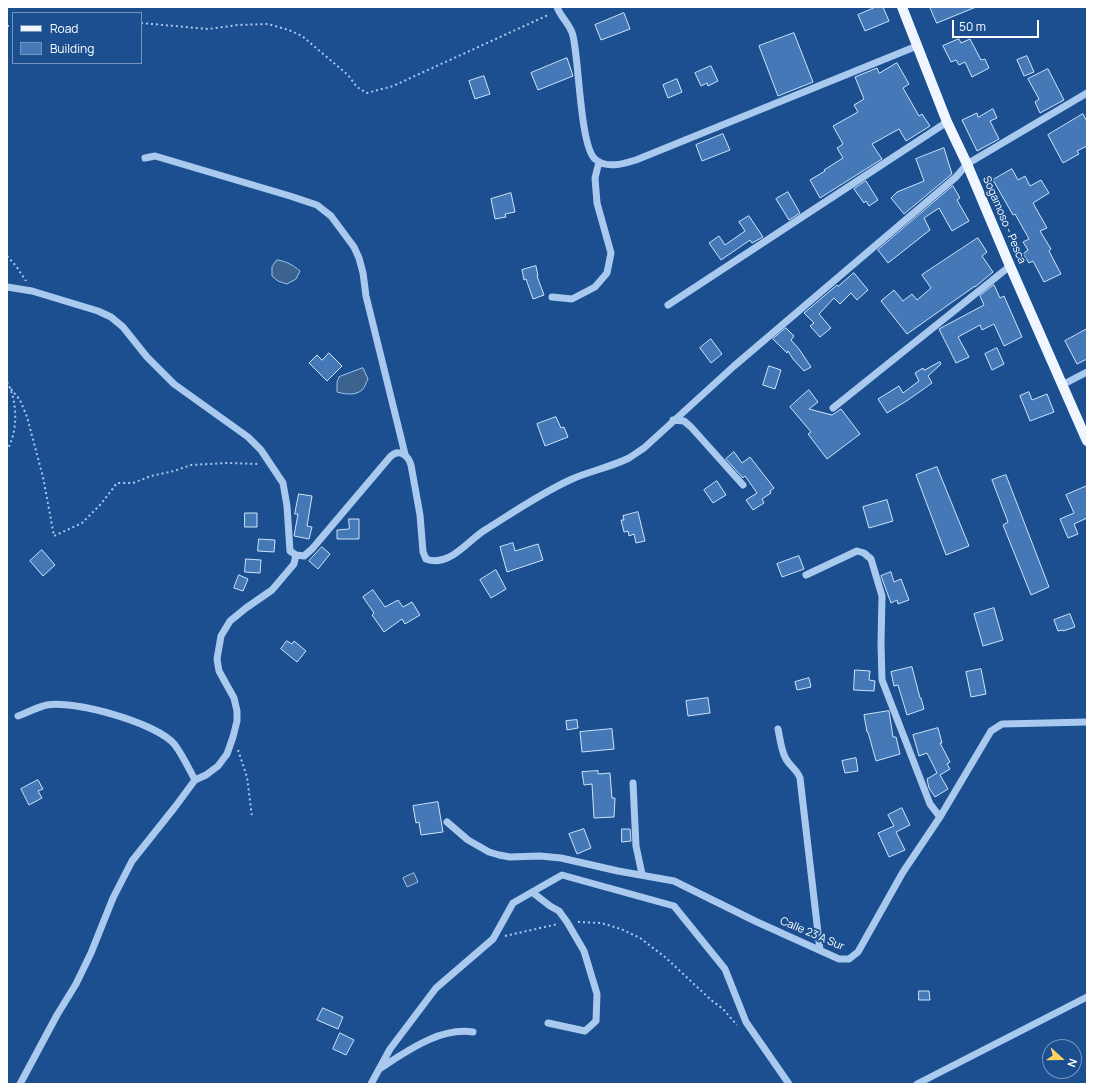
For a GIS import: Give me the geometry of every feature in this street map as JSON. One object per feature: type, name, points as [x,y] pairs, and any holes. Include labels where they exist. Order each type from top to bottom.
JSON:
[{"type":"main road","name":"Sogamoso - Pesca","points":[[902,7],[947,122],[967,164],[1087,441]]},
{"type":"street","points":[[558,10],[566,20],[573,34],[585,133],[592,156],[599,162],[617,165],[636,160],[917,46]]},
{"type":"street","points":[[145,158],[155,156],[317,205],[331,216],[346,235],[359,258],[363,273],[366,296],[405,454],[409,459],[414,478],[420,515],[423,552],[426,559],[432,562],[441,561],[454,555],[476,536],[544,493],[573,478],[628,458],[644,448],[673,420],[740,361],[956,177],[967,164],[1087,93]]},
{"type":"street","points":[[668,305],[947,122]]},
{"type":"street","points":[[552,296],[572,298],[595,288],[607,273],[610,253],[597,203],[595,178],[599,162]]},
{"type":"street","points":[[834,408],[1010,266]]},
{"type":"street","points":[[7,288],[32,291],[98,311],[111,317],[123,327],[147,357],[174,384],[248,437],[261,450],[283,482],[286,492],[290,551],[296,555],[304,556],[312,549],[393,453],[397,452],[405,454]]},
{"type":"street","points":[[1062,386],[1087,372]]},
{"type":"street","points":[[673,420],[684,421],[691,427],[743,485]]},
{"type":"street","points":[[806,575],[857,551],[864,553],[871,559],[882,596],[882,680],[930,804],[940,817]]},
{"type":"street","points":[[20,1084],[57,1015],[76,984],[132,861],[195,780],[206,775],[218,766],[227,754],[237,721],[237,711],[234,698],[219,671],[217,660],[221,636],[230,621],[272,590],[294,564],[296,555]]},
{"type":"street","points":[[18,716],[46,705],[69,705],[96,709],[146,725],[163,735],[175,745],[195,780]]},
{"type":"street","name":"Calle 23 A Sur","points":[[447,822],[468,840],[489,852],[500,855],[510,857],[540,856],[561,858],[611,870],[642,874],[674,881],[685,885],[757,922],[839,959],[849,959],[858,952],[903,872],[940,817],[991,731],[1002,724],[1087,722]]},
{"type":"street","points":[[778,729],[788,763],[796,770],[800,778],[820,950]]},
{"type":"street","points":[[633,783],[636,846],[642,874]]},
{"type":"street","points":[[371,1084],[390,1049],[436,988],[493,939],[513,903],[562,875],[674,906],[725,969],[746,1022],[789,1084]]},
{"type":"street","points":[[532,892],[559,911],[567,922],[584,951],[597,994],[596,1022],[585,1031],[548,1023]]},
{"type":"street","points":[[917,1084],[1087,997]]},
{"type":"street","points":[[377,1071],[408,1050],[440,1036],[462,1031],[473,1032]]},
{"type":"path","points":[[142,22],[208,29],[238,25],[268,24],[289,30],[302,36],[348,75],[357,87],[367,93],[393,86],[558,10]]},
{"type":"path","points":[[7,256],[16,266],[32,291]]},
{"type":"path","points":[[7,382],[22,404],[27,416],[43,478],[54,536],[82,522],[101,504],[118,483],[133,483],[151,476],[174,471],[190,465],[226,463],[272,466]]},
{"type":"path","points":[[7,450],[12,437],[15,420],[11,389]]},
{"type":"path","points":[[233,738],[248,777],[252,817]]},
{"type":"path","points":[[493,939],[567,922],[601,923],[621,929],[640,938],[665,956],[711,1000],[723,1009],[737,1026]]},
{"type":"water","points":[[277,260],[283,261],[300,271],[296,279],[287,284],[278,281],[272,276],[272,267]]},
{"type":"water","points":[[363,368],[368,379],[363,389],[353,394],[337,392],[337,382],[339,377]]},
{"type":"water","points":[[414,873],[418,882],[407,887],[403,878]]},
{"type":"building","points":[[876,7],[883,7],[889,21],[865,31],[858,15]]},
{"type":"building","points":[[930,7],[976,7],[937,23]]},
{"type":"building","points":[[624,13],[630,29],[601,40],[595,25]]},
{"type":"building","points":[[794,33],[813,82],[778,96],[759,46]]},
{"type":"building","points":[[959,39],[961,43],[970,39],[981,60],[985,59],[989,68],[972,77],[965,62],[959,65],[956,60],[951,62],[943,46]]},
{"type":"building","points":[[1027,56],[1034,72],[1024,76],[1017,60]]},
{"type":"building","points":[[567,58],[573,76],[538,90],[531,73]]},
{"type":"building","points":[[897,63],[909,84],[903,88],[919,116],[922,114],[930,126],[906,141],[899,129],[872,144],[882,159],[820,198],[810,180],[843,158],[837,148],[843,144],[833,126],[858,112],[854,105],[864,99],[855,77],[877,68],[879,73]]},
{"type":"building","points":[[711,66],[718,81],[708,86],[707,83],[701,86],[695,73]]},
{"type":"building","points":[[1048,69],[1064,100],[1040,113],[1035,102],[1039,99],[1028,79]]},
{"type":"building","points":[[484,76],[490,94],[475,99],[469,81]]},
{"type":"building","points":[[677,79],[682,92],[668,98],[663,85]]},
{"type":"building","points":[[993,109],[997,118],[990,121],[999,139],[977,151],[962,120],[977,113],[978,117]]},
{"type":"building","points":[[1083,114],[1087,122],[1087,146],[1077,151],[1079,154],[1063,163],[1048,135]]},
{"type":"building","points":[[723,134],[730,150],[702,161],[696,145]]},
{"type":"building","points":[[944,148],[952,174],[904,214],[891,198],[897,192],[924,181],[916,159]]},
{"type":"building","points":[[1012,169],[1018,180],[1025,176],[1030,186],[1041,180],[1049,193],[1033,203],[1047,228],[1040,231],[1051,249],[1049,251],[1061,274],[1044,282],[1033,261],[1029,263],[1023,254],[1028,250],[1023,242],[1029,239],[993,180]]},
{"type":"building","points":[[866,181],[878,200],[869,206],[866,201],[864,203],[854,189]]},
{"type":"building","points":[[953,186],[960,198],[957,200],[969,221],[952,231],[939,208],[924,218],[930,230],[888,263],[878,250]]},
{"type":"building","points":[[788,192],[800,213],[789,220],[776,199]]},
{"type":"building","points":[[511,193],[515,212],[505,214],[506,217],[495,219],[491,199]]},
{"type":"building","points":[[749,216],[763,237],[752,243],[750,240],[721,260],[709,243],[719,236],[725,245],[745,231],[739,222]]},
{"type":"building","points":[[978,238],[987,252],[982,256],[993,272],[975,287],[907,334],[881,301],[894,290],[903,301],[912,294],[917,300],[931,288],[922,275]]},
{"type":"building","points":[[536,266],[537,276],[544,295],[533,299],[526,279],[524,280],[522,270]]},
{"type":"building","points":[[854,273],[868,290],[857,300],[851,293],[840,304],[834,298],[819,314],[831,328],[820,337],[810,326],[814,323],[804,313],[837,285],[838,286]]},
{"type":"building","points":[[994,285],[1000,298],[1004,296],[1022,337],[1004,346],[994,324],[982,330],[980,325],[958,337],[969,357],[956,363],[939,329],[984,305],[980,296]]},
{"type":"building","points":[[786,328],[794,336],[791,340],[811,367],[804,371],[788,351],[787,353],[773,339]]},
{"type":"building","points":[[1087,329],[1087,359],[1077,364],[1065,341]]},
{"type":"building","points":[[711,339],[722,354],[711,363],[700,348]]},
{"type":"building","points":[[997,348],[1004,364],[992,370],[985,354]]},
{"type":"building","points":[[329,353],[342,366],[327,381],[309,363],[317,355],[322,360]]},
{"type":"building","points":[[940,362],[941,364],[928,376],[932,383],[887,413],[878,399],[899,386],[903,393],[919,381],[915,373],[923,368],[924,370]]},
{"type":"building","points":[[769,366],[781,370],[775,389],[763,385]]},
{"type":"building","points":[[809,390],[818,402],[809,409],[832,415],[841,409],[860,434],[827,459],[808,434],[811,432],[790,407]]},
{"type":"building","points":[[1029,392],[1032,400],[1047,394],[1054,412],[1030,421],[1020,396]]},
{"type":"building","points":[[556,417],[561,428],[564,427],[568,437],[545,446],[537,424]]},
{"type":"building","points":[[734,452],[742,463],[750,457],[774,488],[770,491],[771,493],[762,499],[764,503],[753,510],[746,500],[757,493],[745,476],[743,478],[726,459]]},
{"type":"building","points":[[937,467],[969,546],[946,555],[916,475]]},
{"type":"building","points":[[1006,475],[1049,587],[1031,595],[1003,525],[1008,522],[992,480]]},
{"type":"building","points":[[717,481],[726,495],[713,503],[704,490]]},
{"type":"building","points":[[1087,486],[1087,518],[1074,524],[1078,534],[1068,538],[1060,519],[1074,513],[1066,495]]},
{"type":"building","points":[[299,494],[312,496],[307,526],[312,527],[309,539],[294,536],[298,514],[295,514]]},
{"type":"building","points":[[887,500],[893,521],[869,528],[863,507]]},
{"type":"building","points":[[638,512],[645,541],[636,543],[634,534],[629,536],[628,531],[624,532],[621,520],[624,520],[623,516]]},
{"type":"building","points":[[245,513],[257,513],[257,527],[245,527]]},
{"type":"building","points":[[349,519],[359,519],[359,539],[337,539],[337,530],[349,529]]},
{"type":"building","points":[[259,539],[275,540],[274,552],[258,551]]},
{"type":"building","points":[[513,543],[515,551],[538,544],[543,560],[507,572],[500,547]]},
{"type":"building","points":[[322,547],[330,554],[318,569],[309,561]]},
{"type":"building","points":[[42,550],[55,565],[43,576],[30,561]]},
{"type":"building","points":[[799,556],[804,569],[782,577],[777,564]]},
{"type":"building","points":[[246,559],[261,560],[260,573],[245,572]]},
{"type":"building","points":[[496,570],[506,589],[491,598],[480,580]]},
{"type":"building","points":[[891,572],[894,582],[901,579],[909,600],[898,604],[897,600],[891,603],[881,576]]},
{"type":"building","points":[[239,575],[248,579],[243,591],[234,588]]},
{"type":"building","points":[[373,590],[385,607],[398,600],[403,607],[412,602],[420,615],[405,624],[402,619],[384,632],[372,615],[374,613],[363,597]]},
{"type":"building","points":[[994,608],[1003,640],[983,646],[974,614]]},
{"type":"building","points":[[1070,614],[1075,627],[1058,631],[1054,620]]},
{"type":"building","points":[[287,641],[292,644],[294,641],[306,651],[297,662],[281,649]]},
{"type":"building","points":[[912,667],[924,709],[907,715],[898,685],[894,686],[891,672]]},
{"type":"building","points":[[981,669],[986,694],[971,697],[966,672]]},
{"type":"building","points":[[855,670],[870,671],[869,680],[875,681],[874,691],[854,690]]},
{"type":"building","points":[[809,678],[811,687],[797,690],[795,682]]},
{"type":"building","points":[[708,698],[710,713],[688,716],[686,701]]},
{"type":"building","points":[[889,711],[893,737],[896,737],[900,754],[876,761],[867,732],[864,715]]},
{"type":"building","points":[[577,720],[578,728],[567,730],[566,721]]},
{"type":"building","points":[[938,728],[942,743],[940,743],[950,762],[947,764],[950,769],[940,775],[948,789],[935,797],[929,788],[927,779],[937,773],[927,753],[919,756],[913,735]]},
{"type":"building","points":[[612,729],[614,749],[582,752],[580,732]]},
{"type":"building","points":[[856,758],[858,771],[845,773],[842,761]]},
{"type":"building","points":[[598,771],[598,774],[610,773],[612,798],[615,798],[614,817],[594,818],[592,784],[584,785],[582,772]]},
{"type":"building","points":[[38,780],[43,789],[38,791],[42,798],[29,805],[21,789]]},
{"type":"building","points":[[438,802],[443,832],[421,835],[419,822],[416,823],[413,806]]},
{"type":"building","points":[[902,808],[910,825],[896,832],[905,850],[889,857],[878,833],[894,826],[888,815]]},
{"type":"building","points":[[584,829],[591,848],[577,854],[569,834]]},
{"type":"building","points":[[622,829],[630,829],[631,841],[622,842]]},
{"type":"building","points":[[919,991],[929,991],[930,1000],[919,1000]]},
{"type":"building","points":[[323,1008],[343,1017],[338,1029],[317,1020]]},
{"type":"building","points":[[340,1033],[354,1040],[346,1055],[333,1049]]}]
